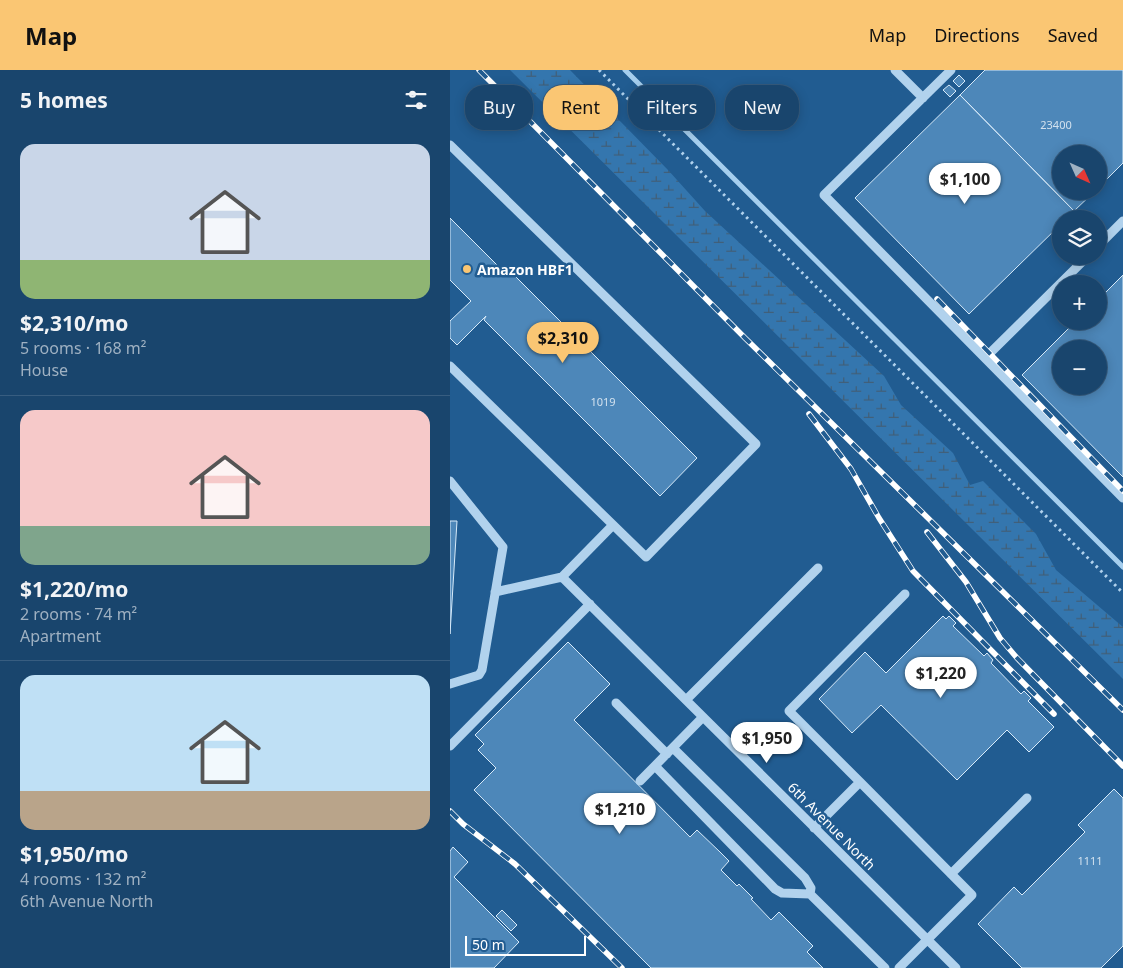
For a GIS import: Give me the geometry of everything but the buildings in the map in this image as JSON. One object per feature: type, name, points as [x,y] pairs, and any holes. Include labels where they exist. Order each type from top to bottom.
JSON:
[{"type":"street","points":[[895,70],[923,98]]},
{"type":"street","points":[[951,70],[824,195],[1123,498]]},
{"type":"street","points":[[450,145],[756,444],[646,557],[450,366]]},
{"type":"street","points":[[1107,237],[1123,221]]},
{"type":"street","points":[[985,358],[1079,265]]},
{"type":"street","points":[[450,481],[503,547],[482,670],[479,676],[450,684]]},
{"type":"street","points":[[495,592],[562,577],[613,526]]},
{"type":"street","points":[[686,700],[818,568]]},
{"type":"street","name":"6th Avenue North","points":[[562,577],[956,968]]},
{"type":"street","points":[[899,968],[972,895],[789,711],[905,594]]},
{"type":"street","points":[[450,746],[590,604]]},
{"type":"street","points":[[616,703],[805,878],[811,888],[810,894]]},
{"type":"street","points":[[640,781],[704,717]]},
{"type":"street","points":[[655,766],[775,890],[782,893],[810,894],[885,968]]},
{"type":"street","points":[[814,828],[860,782]]},
{"type":"street","points":[[951,874],[1027,798]]},
{"type":"path","points":[[600,70],[1123,592]]},
{"type":"green space","points":[[510,70],[570,70],[585,85],[543,85],[543,103],[533,93],[533,85],[525,85]]},
{"type":"green space","points":[[618,119],[705,211],[884,376],[901,405],[953,453],[970,485],[983,481],[1036,534],[1056,570],[1123,627],[1123,679],[570,130],[618,130]]},
{"type":"waterway","points":[[625,70],[1123,567]]},
{"type":"railway","points":[[479,70],[745,338],[1123,710]]},
{"type":"railway","points":[[937,299],[1123,491]]},
{"type":"railway","points":[[809,414],[851,469],[879,518],[913,571],[1054,714]]},
{"type":"railway","points":[[927,532],[966,582],[1000,638],[1017,658],[1123,766]]},
{"type":"railway","points":[[450,811],[463,824],[515,864],[622,968]]},
{"type":"place","name":"Amazon HBF1","points":[[467,269]]}]
